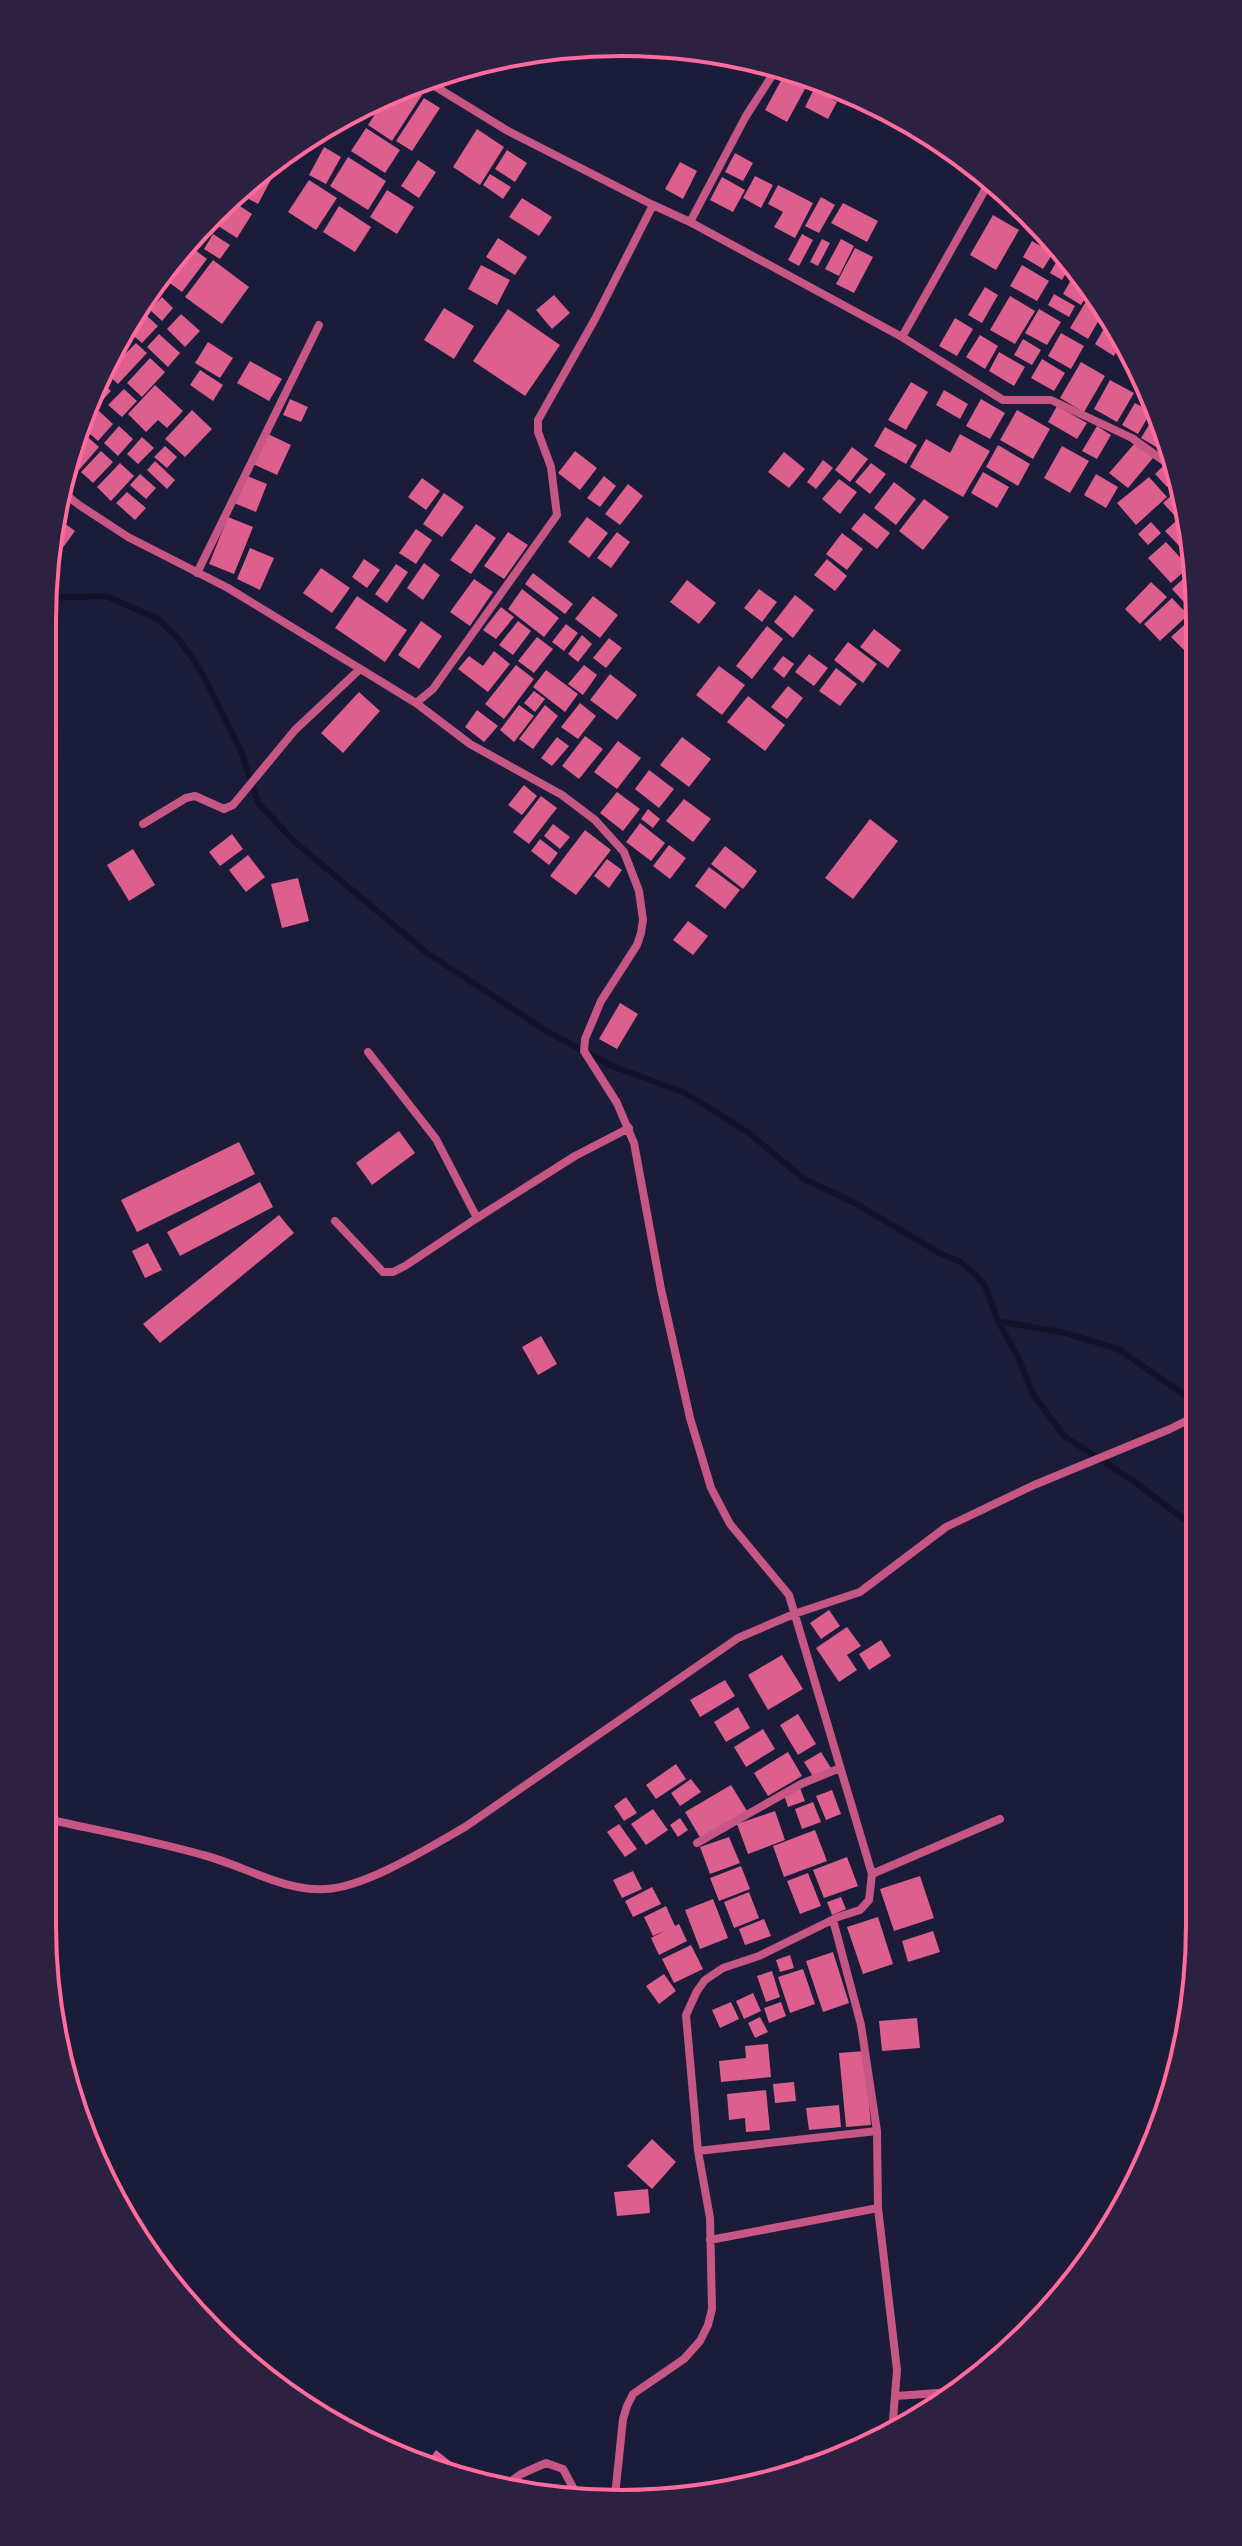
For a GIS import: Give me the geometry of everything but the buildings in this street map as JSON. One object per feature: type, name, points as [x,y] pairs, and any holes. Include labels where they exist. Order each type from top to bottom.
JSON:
[{"type":"street","points":[[690,222],[746,116],[772,76]]},
{"type":"street","points":[[436,87],[508,131],[690,222],[902,337],[998,398],[1012,402],[1053,401],[1132,438],[1162,460]]},
{"type":"street","points":[[902,337],[985,189]]},
{"type":"street","points":[[416,703],[433,689],[557,515],[551,467],[538,432],[538,420],[595,319],[653,205]]},
{"type":"street","points":[[197,573],[319,325]]},
{"type":"street","points":[[70,497],[128,537],[228,588],[416,703],[470,744],[562,795],[595,820],[624,852],[639,891],[643,920],[637,945],[601,1001],[583,1045],[589,1061],[617,1103],[629,1128],[690,1418],[711,1488],[730,1524],[789,1595],[872,1874],[869,1900],[860,1910],[759,1956],[723,1968],[705,1980],[686,2015],[698,2151],[710,2218],[712,2309],[700,2341],[684,2359],[633,2394],[623,2419],[616,2490]]},
{"type":"street","points":[[143,824],[195,796],[224,809],[233,805],[295,730],[360,669]]},
{"type":"street","points":[[368,1052],[436,1139],[477,1218]]},
{"type":"street","points":[[335,1221],[383,1272],[393,1272],[575,1156],[629,1128]]},
{"type":"street","points":[[56,1821],[206,1855],[295,1886],[327,1889],[359,1880],[423,1851],[465,1827],[738,1638],[794,1614],[860,1592],[946,1527],[1034,1485],[1186,1420]]},
{"type":"street","points":[[697,1843],[801,1784],[840,1768]]},
{"type":"street","points":[[872,1874],[1000,1819]]},
{"type":"street","points":[[833,1920],[861,2025],[877,2131],[878,2208],[894,2338],[897,2396],[894,2420]]},
{"type":"street","points":[[698,2151],[877,2131]]},
{"type":"street","points":[[710,2240],[878,2208]]},
{"type":"street","points":[[897,2396],[938,2393]]},
{"type":"street","points":[[514,2479],[546,2463],[563,2469],[573,2488]]},
{"type":"waterway","points":[[57,598],[106,596],[158,619],[178,638],[201,671],[241,751],[258,803],[295,842],[427,953],[548,1032],[612,1066],[685,1093],[749,1133],[804,1179],[855,1203],[941,1254],[959,1261],[974,1273],[985,1286],[1033,1394],[1064,1436],[1132,1480],[1186,1521]]},
{"type":"waterway","points":[[998,1321],[1065,1333],[1118,1349],[1186,1396]]}]
